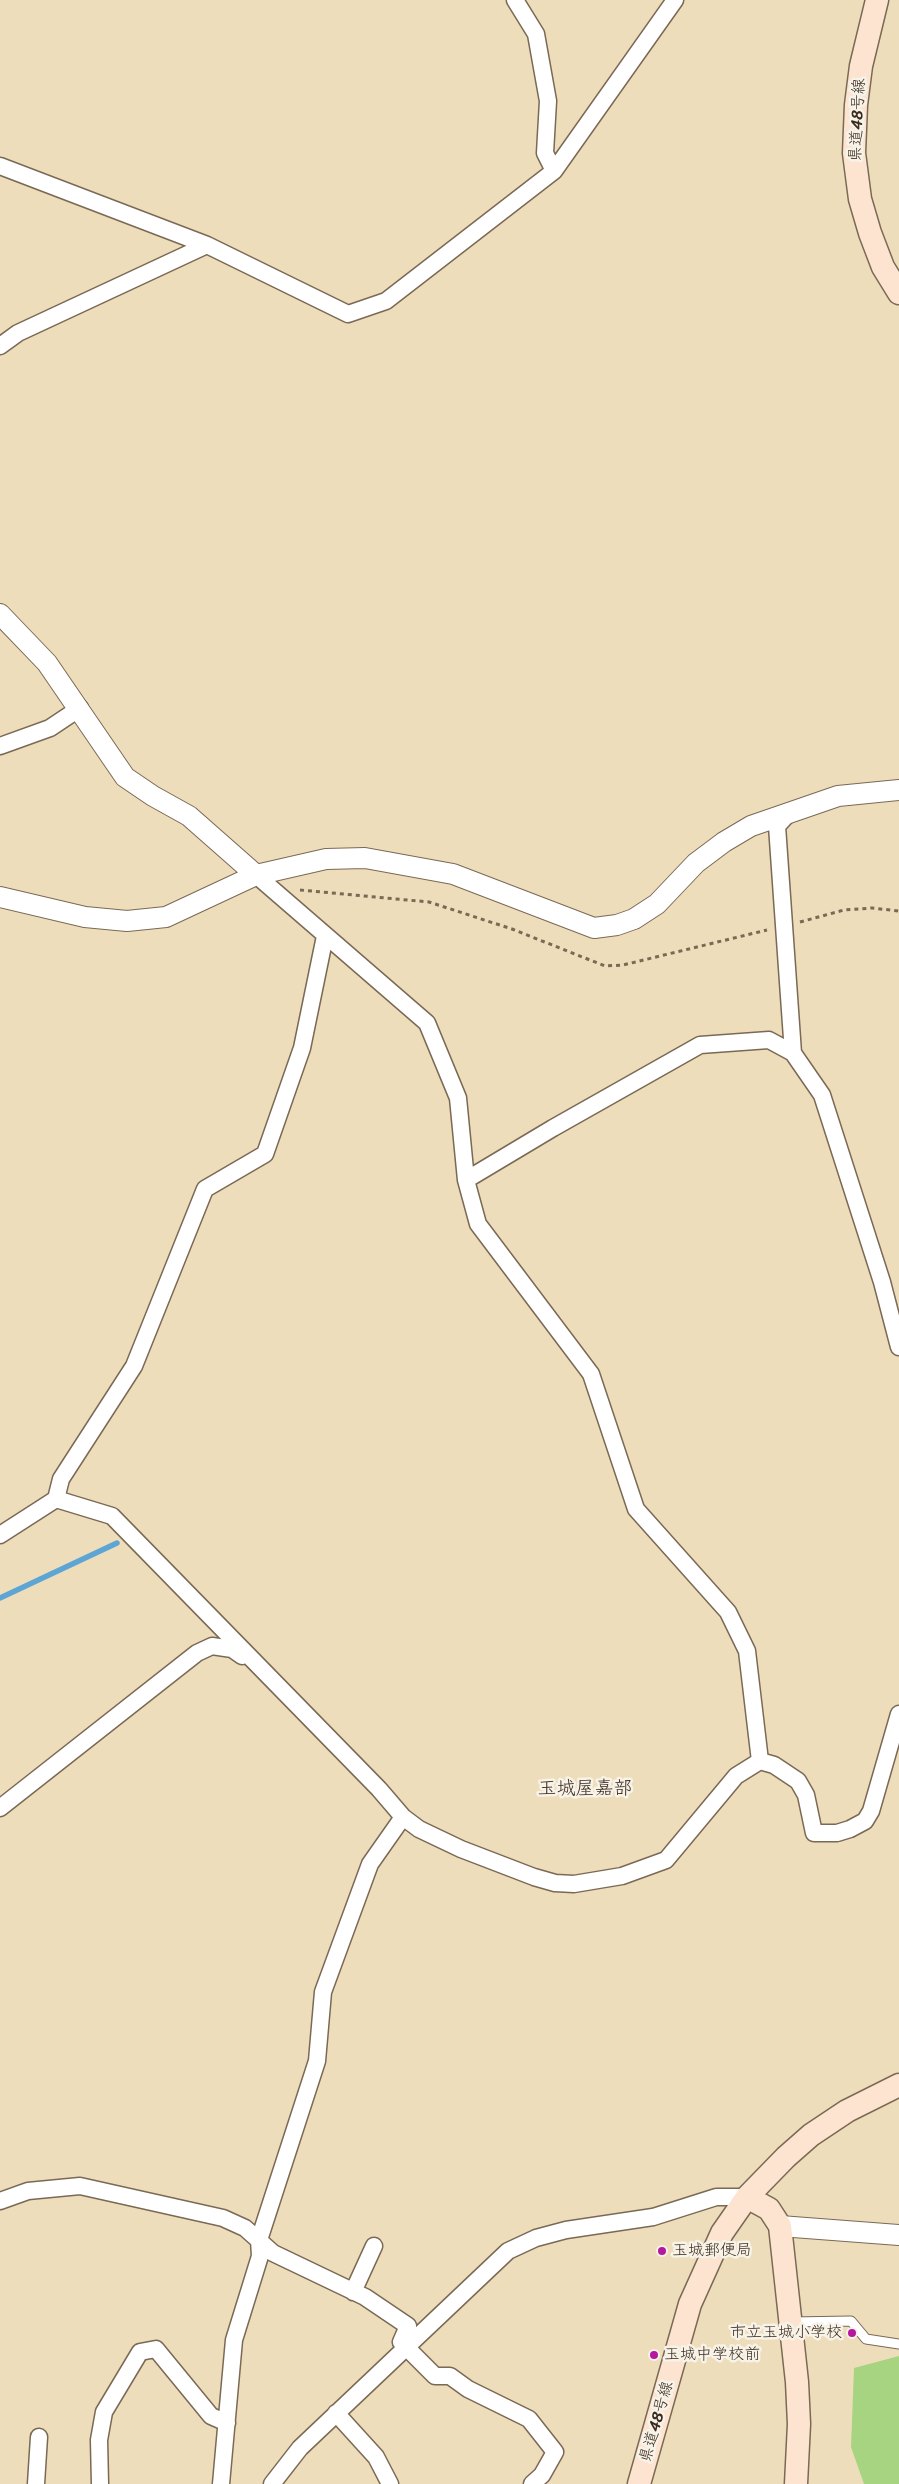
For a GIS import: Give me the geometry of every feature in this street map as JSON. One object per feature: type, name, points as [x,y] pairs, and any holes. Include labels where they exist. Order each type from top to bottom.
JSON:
[{"type":"main road","name":"県道48号線","points":[[877,0],[861,66],[856,105],[854,153],[860,199],[870,233],[883,267],[899,293]]},
{"type":"main road","name":"県道48号線","points":[[639,2484],[690,2304],[715,2245],[747,2197],[786,2157],[828,2122],[899,2085]]},
{"type":"main road","points":[[747,2197],[769,2209],[780,2226],[791,2322],[799,2424],[796,2484]]},
{"type":"street","points":[[515,0],[536,34],[548,101],[545,153],[554,171]]},
{"type":"street","points":[[0,166],[207,245],[348,314],[386,301],[554,171],[675,0]]},
{"type":"street","points":[[0,346],[18,333],[207,245]]},
{"type":"street","points":[[0,614],[47,663],[80,708],[106,751],[125,777],[153,796],[189,816],[427,1023],[458,1098],[466,1180],[478,1224],[591,1374],[636,1509],[728,1612],[747,1651],[760,1761]]},
{"type":"street","points":[[0,746],[50,728],[80,708]]},
{"type":"street","points":[[0,897],[85,918],[127,921],[166,917],[256,875],[326,859],[365,858],[453,874],[594,928],[617,925],[634,919],[657,904],[696,863],[724,842],[751,826],[838,796],[899,790]]},
{"type":"street","points":[[789,813],[777,826],[793,1054]]},
{"type":"street","points":[[0,1535],[56,1499],[60,1479],[134,1366],[205,1189],[265,1154],[302,1048],[325,936]]},
{"type":"street","points":[[466,1180],[553,1128],[700,1045],[769,1040],[793,1054],[822,1096],[882,1282],[899,1347]]},
{"type":"street","points":[[56,1499],[112,1516],[379,1789],[403,1817],[420,1829],[461,1849],[525,1874],[555,1883],[574,1884],[622,1876],[666,1860],[736,1776],[760,1761],[774,1765],[798,1781],[806,1795],[814,1833],[837,1832],[850,1829],[865,1822],[871,1811],[899,1714]]},
{"type":"street","points":[[0,1808],[196,1653],[212,1646],[232,1649],[258,1667]]},
{"type":"street","points":[[221,2484],[234,2340],[260,2256],[259,2240],[317,2061],[323,1992],[370,1864],[403,1817]]},
{"type":"street","points":[[0,2200],[28,2191],[80,2186],[224,2218],[244,2228],[273,2253],[354,2292],[408,2326],[401,2342],[435,2376],[450,2376],[468,2389],[529,2419],[555,2452],[542,2475],[532,2484]]},
{"type":"street","points":[[272,2484],[300,2448],[508,2250],[536,2238],[566,2230],[653,2217],[716,2197],[747,2197]]},
{"type":"street","points":[[780,2226],[899,2235]]},
{"type":"street","points":[[354,2292],[374,2246]]},
{"type":"street","points":[[100,2484],[98,2440],[104,2412],[140,2352],[156,2349],[211,2416],[227,2423]]},
{"type":"street","points":[[336,2413],[376,2457],[390,2484]]},
{"type":"street","points":[[36,2484],[39,2437]]},
{"type":"lane","points":[[791,2322],[851,2321],[866,2339],[899,2344]]},
{"type":"green space","points":[[899,2356],[899,2484],[864,2484],[851,2447],[854,2368]]},
{"type":"waterway","points":[[0,1598],[117,1543]]},
{"type":"place","name":"玉城郵便局","points":[[662,2251]]},
{"type":"place","name":"市立玉城小学校","points":[[852,2333]]},
{"type":"place","name":"玉城中学校前","points":[[654,2355]]},
{"type":"district","name":"玉城屋嘉部","points":[[585,1789]]}]
